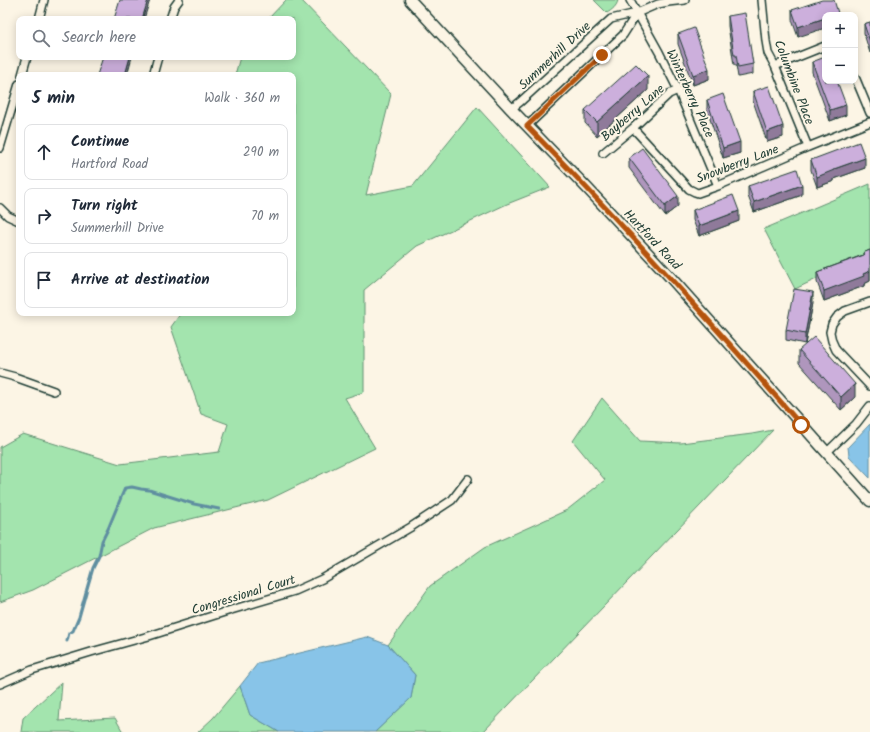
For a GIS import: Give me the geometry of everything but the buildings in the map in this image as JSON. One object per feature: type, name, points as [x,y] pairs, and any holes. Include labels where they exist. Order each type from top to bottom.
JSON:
[{"type":"main road","name":"Hartford Road","points":[[410,0],[671,278],[870,501]]},
{"type":"street","points":[[40,16],[44,0]]},
{"type":"street","points":[[171,16],[174,7],[179,0]]},
{"type":"street","points":[[527,126],[623,35],[637,13],[630,0]]},
{"type":"street","name":"Summerhill Drive","points":[[511,109],[611,18],[637,13],[658,4],[685,0]]},
{"type":"street","name":"Columbine Place","points":[[762,0],[768,53],[775,66],[808,147]]},
{"type":"street","name":"Winterberry Place","points":[[637,13],[678,90],[718,186]]},
{"type":"street","points":[[775,66],[822,47]]},
{"type":"street","points":[[23,72],[26,60]]},
{"type":"street","points":[[154,72],[157,60]]},
{"type":"street","points":[[858,84],[870,113]]},
{"type":"street","name":"Bayberry Lane","points":[[603,153],[633,128],[669,94],[678,90]]},
{"type":"street","points":[[0,148],[16,94]]},
{"type":"street","name":"Snowberry Lane","points":[[633,128],[692,191],[698,193],[870,122]]},
{"type":"street","points":[[0,208],[8,216],[16,220]]},
{"type":"street","points":[[870,302],[845,311],[837,317],[832,324],[830,332],[836,350],[870,386]]},
{"type":"street","points":[[0,373],[54,391]]},
{"type":"street","points":[[826,453],[856,424],[870,406]]},
{"type":"street","name":"Congressional Court","points":[[0,684],[32,670],[295,591],[322,579],[411,527],[452,500],[468,479]]},
{"type":"green space","points":[[286,0],[301,0],[391,94],[366,195],[413,186],[477,107],[550,187],[507,204],[417,246],[364,290],[364,392],[345,398],[375,448],[268,500],[154,528],[33,590],[0,602],[0,447],[23,434],[120,464],[219,452],[228,424],[201,414],[171,327],[179,316],[296,316],[296,72],[236,72],[239,60],[296,60],[296,16],[271,16]]},
{"type":"green space","points":[[594,0],[618,0],[614,8],[607,13]]},
{"type":"green space","points":[[870,184],[870,254],[795,289],[764,229]]},
{"type":"green space","points":[[602,398],[640,441],[681,443],[773,430],[483,732],[375,732],[411,698],[415,675],[388,645],[430,586],[485,547],[567,510],[605,480],[573,441]]},
{"type":"green space","points":[[62,682],[59,721],[115,718],[123,732],[21,732],[23,718]]},
{"type":"green space","points":[[240,686],[250,715],[279,732],[198,732],[213,718]]},
{"type":"water","points":[[870,424],[870,478],[849,456],[848,447]]},
{"type":"water","points":[[367,637],[388,645],[415,675],[411,698],[375,732],[279,732],[250,715],[240,686],[258,663]]},
{"type":"waterway","points":[[67,641],[69,633],[73,631],[79,617],[93,568],[99,556],[102,541],[125,488],[132,487],[149,490],[194,504],[219,509]]},
{"type":"route","points":[[602,55],[527,126],[671,278],[801,425]]}]
